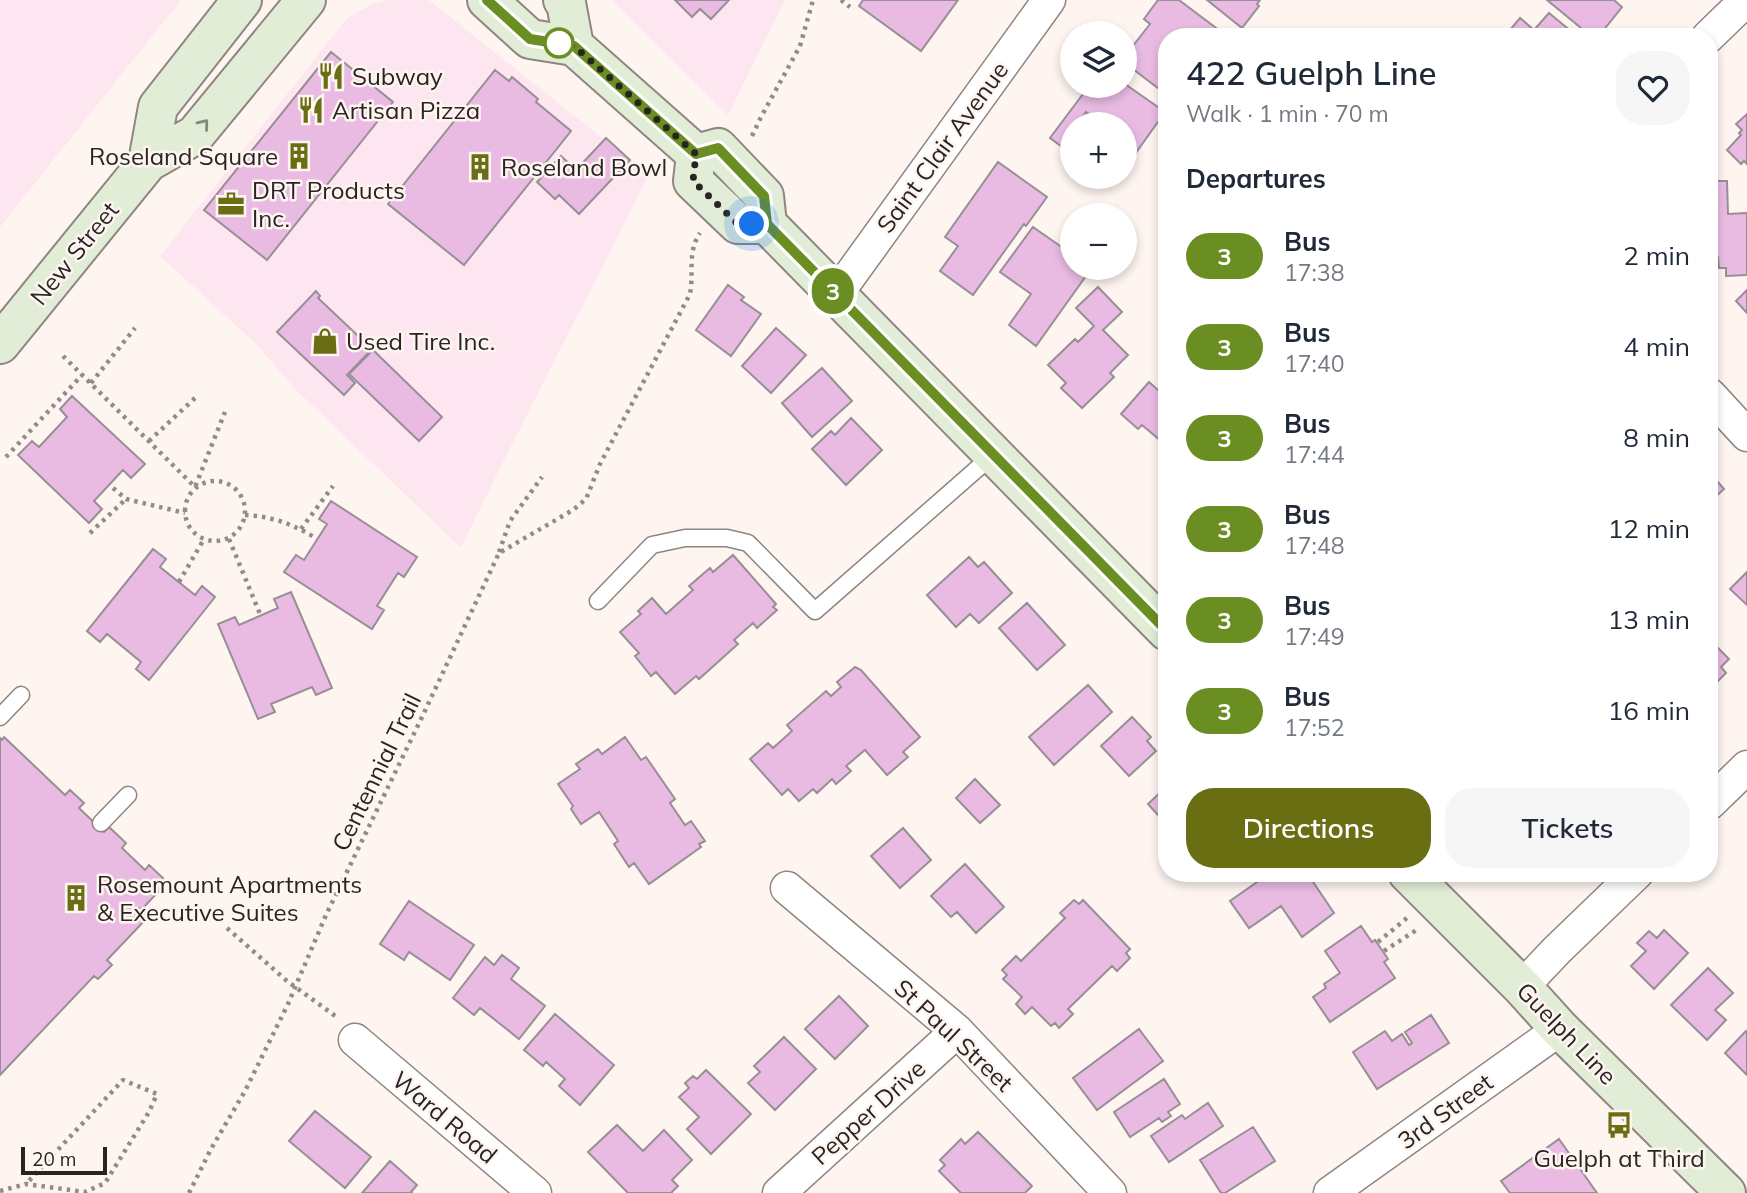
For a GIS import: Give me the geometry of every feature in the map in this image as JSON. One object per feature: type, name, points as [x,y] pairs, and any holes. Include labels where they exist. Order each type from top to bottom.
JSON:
[{"type":"main road","name":"New Street","points":[[148,162],[158,107],[242,0]]},
{"type":"main road","name":"New Street","points":[[0,344],[148,162],[195,135],[306,0]]},
{"type":"main road","points":[[487,0],[530,39],[574,46],[696,154],[693,181],[738,224],[767,224],[1158,622]]},
{"type":"main road","points":[[563,0],[566,3],[574,46]]},
{"type":"main road","name":"Guelph Line","points":[[1417,882],[1560,1029],[1726,1193]]},
{"type":"street","name":"Saint Clair Avenue","points":[[836,295],[1049,0]]},
{"type":"street","points":[[1717,28],[1747,1]]},
{"type":"street","points":[[1718,404],[1747,435]]},
{"type":"street","points":[[1718,795],[1747,767]]},
{"type":"street","points":[[1522,987],[1628,882]]},
{"type":"street","name":"St Paul Street","points":[[787,888],[957,1031],[1110,1193]]},
{"type":"street","name":"3rd Street","points":[[1330,1193],[1560,1029]]},
{"type":"street","name":"Pepper Drive","points":[[779,1193],[957,1031]]},
{"type":"street","name":"Ward Road","points":[[355,1040],[536,1193]]},
{"type":"lane","points":[[598,601],[652,545],[685,538],[727,538],[748,543],[815,611],[994,454]]},
{"type":"lane","points":[[0,717],[21,695]]},
{"type":"lane","points":[[101,823],[128,796]]},
{"type":"path","points":[[747,148],[800,46],[813,0]]},
{"type":"path","points":[[841,0],[850,7]]},
{"type":"path","points":[[499,553],[573,510],[586,499],[600,464],[690,294],[691,255],[694,240],[702,228]]},
{"type":"path","points":[[90,383],[135,328]]},
{"type":"path","points":[[62,356],[195,487]]},
{"type":"path","points":[[6,457],[82,375]]},
{"type":"path","points":[[149,441],[195,398]]},
{"type":"path","points":[[195,487],[214,480],[234,487],[245,504],[243,525],[237,533],[220,542],[204,539],[193,532],[185,513],[185,504],[195,487],[225,412]]},
{"type":"path","name":"Centennial Trail","points":[[190,1193],[211,1149],[245,1091],[295,987],[326,915],[499,553],[510,521],[542,477]]},
{"type":"path","points":[[301,529],[333,486]]},
{"type":"path","points":[[113,488],[125,499],[185,513]]},
{"type":"path","points":[[90,533],[125,499]]},
{"type":"path","points":[[245,515],[262,515],[301,529],[317,539]]},
{"type":"path","points":[[179,582],[204,539]]},
{"type":"path","points":[[229,539],[260,614]]},
{"type":"path","points":[[1378,942],[1407,917]]},
{"type":"path","points":[[228,928],[295,987],[336,1017],[355,1040]]},
{"type":"path","points":[[1384,951],[1419,929]]},
{"type":"path","points":[[1391,932],[1398,942]]},
{"type":"path","points":[[0,1191],[26,1184],[85,1192],[104,1183],[149,1112],[157,1094],[123,1080],[26,1184]]},
{"type":"shaded area","points":[[0,0],[181,0],[0,227]]},
{"type":"shaded area","points":[[388,0],[429,0],[649,175],[461,548],[294,388],[257,345],[160,256],[347,18],[372,4]]},
{"type":"shaded area","points":[[612,0],[785,0],[728,115]]},
{"type":"building","points":[[675,0],[729,0],[711,19],[700,9],[692,17]]},
{"type":"building","points":[[863,0],[958,0],[921,51],[859,6]]},
{"type":"building","points":[[1158,0],[1179,0],[1216,28],[1158,28],[1158,88],[1137,72],[1137,41],[1150,24],[1144,19]]},
{"type":"building","points":[[1207,0],[1260,0],[1257,4],[1259,6],[1242,28]]},
{"type":"building","points":[[1547,0],[1614,0],[1622,7],[1605,28],[1581,28]]},
{"type":"building","points":[[1549,13],[1567,28],[1536,28]]},
{"type":"building","points":[[1520,18],[1532,28],[1512,28]]},
{"type":"building","name":"Roseland Square","points":[[331,52],[393,102],[267,260],[204,210]]},
{"type":"building","name":"Roseland Bowl","points":[[495,70],[509,81],[512,77],[538,99],[536,102],[571,131],[464,265],[388,204]]},
{"type":"building","points":[[1137,92],[1158,107],[1158,122],[1137,151],[1137,112],[1070,112],[1080,98],[1137,98]]},
{"type":"building","points":[[1747,114],[1747,164],[1744,161],[1741,164],[1727,150],[1741,135],[1739,133],[1742,130],[1736,124]]},
{"type":"building","points":[[1060,125],[1060,145],[1050,138]]},
{"type":"building","points":[[606,138],[630,160],[579,214],[559,195],[555,199],[537,182],[561,156],[576,170]]},
{"type":"building","points":[[998,162],[1047,197],[973,295],[940,271],[958,246],[945,237]]},
{"type":"building","points":[[1718,181],[1727,181],[1728,214],[1747,213],[1747,275],[1726,276],[1726,268],[1719,268]]},
{"type":"building","points":[[1033,227],[1060,246],[1060,280],[1083,280],[1036,346],[1009,325],[1031,294],[1000,272]]},
{"type":"building","points":[[728,285],[744,297],[741,300],[761,314],[731,356],[696,330]]},
{"type":"building","points":[[1098,287],[1122,312],[1103,330],[1128,355],[1110,373],[1114,377],[1082,408],[1061,388],[1066,383],[1048,365],[1075,339],[1078,342],[1094,326],[1076,308]]},
{"type":"building","points":[[1747,290],[1747,313],[1736,301]]},
{"type":"building","name":"Used Tire Inc.","points":[[316,291],[320,296],[318,298],[372,349],[347,375],[355,383],[344,395],[277,332]]},
{"type":"building","points":[[776,328],[806,355],[771,393],[742,366]]},
{"type":"building","points":[[373,350],[442,417],[419,441],[349,374]]},
{"type":"building","points":[[822,368],[852,401],[812,437],[782,403]]},
{"type":"building","points":[[1149,382],[1158,390],[1158,438],[1142,425],[1138,429],[1121,414]]},
{"type":"building","points":[[72,396],[145,464],[131,478],[123,470],[94,501],[102,509],[89,523],[18,455],[32,441],[39,447],[67,417],[60,409]]},
{"type":"building","points":[[851,418],[882,450],[846,485],[812,449],[831,431],[835,435]]},
{"type":"building","points":[[1718,482],[1724,489],[1718,495]]},
{"type":"building","points":[[331,501],[417,557],[404,577],[398,573],[377,606],[384,610],[372,629],[284,572],[296,555],[304,560],[327,524],[319,519]]},
{"type":"building","points":[[153,549],[166,559],[160,567],[195,595],[202,586],[215,597],[149,680],[136,669],[141,662],[107,634],[100,642],[87,631]]},
{"type":"building","points":[[733,555],[776,604],[773,607],[777,610],[757,628],[753,623],[734,640],[738,644],[699,679],[696,676],[675,694],[656,672],[651,676],[635,656],[639,653],[620,632],[641,614],[638,611],[652,598],[666,614],[693,590],[689,586],[710,568],[713,572]]},
{"type":"building","points":[[969,557],[978,567],[984,562],[1012,593],[979,623],[970,614],[956,627],[927,595]]},
{"type":"building","points":[[1747,572],[1747,605],[1730,589]]},
{"type":"building","points":[[291,592],[332,688],[316,695],[312,687],[271,704],[275,712],[258,719],[218,624],[235,617],[239,625],[278,608],[274,599]]},
{"type":"building","points":[[1027,603],[1065,645],[1037,670],[999,628]]},
{"type":"building","points":[[1718,648],[1729,659],[1721,667],[1726,673],[1718,681]]},
{"type":"building","points":[[855,667],[861,670],[920,737],[903,752],[908,757],[887,775],[865,750],[846,766],[851,771],[836,784],[832,779],[817,793],[813,789],[799,801],[788,789],[782,795],[750,759],[768,743],[773,748],[792,731],[787,725],[826,691],[831,696],[841,687],[837,682]]},
{"type":"building","points":[[1088,685],[1112,712],[1054,765],[1029,737]]},
{"type":"building","points":[[1132,717],[1151,737],[1147,741],[1156,751],[1129,776],[1101,746]]},
{"type":"building","name":"Rosemount Apartments & Executive Suites","points":[[4,737],[65,795],[70,790],[84,803],[79,808],[104,832],[109,827],[126,843],[122,848],[145,870],[149,865],[163,878],[159,883],[163,887],[142,909],[138,908],[148,917],[107,960],[112,965],[98,979],[94,976],[0,1075],[0,738],[2,740]]},
{"type":"building","points":[[625,737],[641,760],[646,757],[675,799],[670,803],[685,825],[691,821],[705,841],[699,844],[701,847],[649,884],[634,863],[629,867],[614,844],[618,841],[599,812],[581,824],[558,784],[580,769],[576,764],[598,749],[602,754]]},
{"type":"building","points":[[975,779],[1000,805],[980,823],[956,798]]},
{"type":"building","points":[[1158,795],[1158,815],[1148,804]]},
{"type":"building","points":[[903,828],[931,860],[900,888],[871,856]]},
{"type":"building","points":[[965,864],[1004,907],[976,933],[957,912],[951,917],[931,896]]},
{"type":"building","points":[[1257,882],[1313,882],[1334,913],[1302,937],[1281,906],[1249,928],[1230,901]]},
{"type":"building","points":[[1074,900],[1079,904],[1083,900],[1130,949],[1126,953],[1130,958],[1117,971],[1112,966],[1068,1009],[1073,1014],[1059,1028],[1055,1023],[1051,1026],[1032,1007],[1025,1014],[1016,1004],[1022,997],[1003,979],[1007,975],[1002,970],[1016,956],[1021,961],[1065,918],[1060,913]]},
{"type":"building","points":[[409,901],[474,945],[450,980],[409,952],[404,960],[380,944]]},
{"type":"building","points":[[1361,926],[1388,959],[1384,962],[1395,978],[1330,1022],[1313,997],[1326,988],[1324,984],[1340,973],[1325,951]]},
{"type":"building","points":[[1664,930],[1688,953],[1654,989],[1631,966],[1646,951],[1637,943],[1649,931],[1657,938]]},
{"type":"building","points":[[502,955],[519,968],[511,979],[545,1006],[519,1039],[480,1008],[474,1015],[453,998],[485,957],[494,965]]},
{"type":"building","points":[[1708,968],[1733,993],[1715,1010],[1726,1020],[1707,1040],[1671,1005]]},
{"type":"building","points":[[839,996],[868,1026],[835,1059],[805,1029]]},
{"type":"building","points":[[555,1014],[614,1065],[580,1105],[559,1086],[565,1079],[546,1062],[543,1066],[524,1050]]},
{"type":"building","points":[[1431,1015],[1449,1043],[1377,1089],[1353,1052],[1385,1031],[1392,1041],[1402,1034],[1409,1045],[1412,1043],[1405,1032]]},
{"type":"building","points":[[1139,1029],[1163,1061],[1097,1110],[1073,1078]]},
{"type":"building","points":[[1747,1032],[1747,1075],[1725,1053]]},
{"type":"building","points":[[784,1037],[816,1069],[775,1110],[748,1083],[760,1072],[754,1066]]},
{"type":"building","points":[[706,1070],[751,1114],[711,1154],[687,1129],[699,1117],[679,1097],[689,1088],[685,1083],[693,1076],[697,1079]]},
{"type":"building","points":[[1164,1079],[1180,1104],[1168,1112],[1171,1116],[1162,1122],[1159,1118],[1130,1137],[1114,1112]]},
{"type":"building","points":[[1208,1103],[1223,1126],[1169,1162],[1151,1136],[1182,1115],[1185,1119]]},
{"type":"building","points":[[315,1111],[371,1157],[345,1188],[289,1141]]},
{"type":"building","points":[[617,1125],[643,1151],[664,1130],[692,1160],[672,1180],[678,1186],[671,1193],[628,1193],[588,1152]]},
{"type":"building","points":[[1253,1127],[1275,1161],[1221,1193],[1200,1160]]},
{"type":"building","points":[[978,1132],[1032,1186],[1025,1193],[961,1193],[939,1171],[945,1165],[940,1160],[961,1139],[965,1144]]},
{"type":"building","points":[[1559,1139],[1597,1193],[1510,1193],[1501,1181]]},
{"type":"building","points":[[390,1161],[417,1185],[412,1193],[362,1193]]},
{"type":"bus line","name":"3","points":[[487,0],[530,39],[574,46],[696,154],[718,148],[764,196],[767,224],[1158,622]]},
{"type":"place","name":"Subway","points":[[331,76]]},
{"type":"place","name":"Artisan Pizza","points":[[311,110]]},
{"type":"place","name":"Roseland Square","points":[[299,156]]},
{"type":"place","name":"Roseland Bowl","points":[[480,167]]},
{"type":"place","name":"DRT Products Inc.","points":[[231,204]]},
{"type":"place","name":"Used Tire Inc.","points":[[325,341]]},
{"type":"place","name":"Rosemount Apartments & Executive Suites","points":[[76,898]]},
{"type":"place","name":"Guelph at Third","points":[[1619,1125]]},
{"type":"route","points":[[559,43],[574,46],[696,154],[693,181],[738,224],[752,224]]}]
